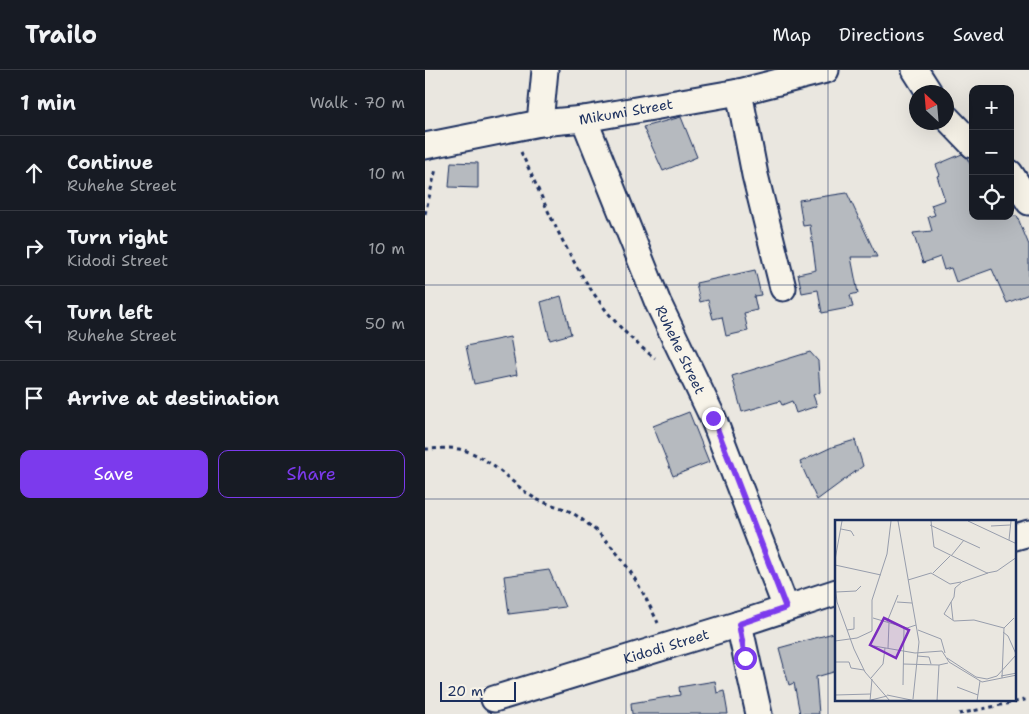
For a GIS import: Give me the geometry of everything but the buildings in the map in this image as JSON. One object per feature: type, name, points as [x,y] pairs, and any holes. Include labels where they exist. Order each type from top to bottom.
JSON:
[{"type":"street","points":[[540,123],[545,70]]},
{"type":"street","name":"Mikumi Street","points":[[433,145],[511,128],[584,119],[739,92],[826,70]]},
{"type":"street","points":[[915,70],[925,85]]},
{"type":"street","points":[[739,92],[755,175],[783,288]]},
{"type":"street","name":"Ruhehe Street","points":[[584,119],[658,303],[693,380],[713,418],[743,491],[786,608]]},
{"type":"street","points":[[954,125],[969,140]]},
{"type":"street","points":[[1011,175],[1029,202]]},
{"type":"street","name":"Kidodi Street","points":[[494,699],[835,593]]},
{"type":"street","points":[[739,624],[759,714]]},
{"type":"path","points":[[511,128],[562,239],[599,301],[632,340],[654,358],[693,380]]},
{"type":"path","points":[[425,214],[433,145]]},
{"type":"path","points":[[425,448],[460,449],[480,458],[537,499],[567,510],[586,524],[608,542],[627,564],[646,596],[669,644]]},
{"type":"path","points":[[959,714],[1015,702]]},
{"type":"route","points":[[713,418],[743,491],[786,608],[739,624],[745,658]]}]
